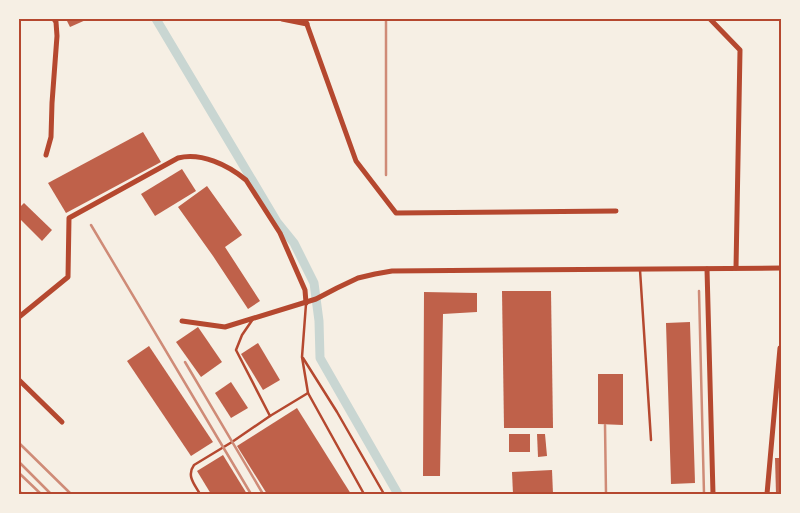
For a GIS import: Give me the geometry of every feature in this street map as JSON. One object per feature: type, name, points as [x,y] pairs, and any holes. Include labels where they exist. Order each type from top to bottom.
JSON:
[{"type":"street","points":[[46,155],[51,137],[57,36],[54,19]]},
{"type":"street","points":[[282,19],[306,22],[356,161],[396,213],[616,211]]},
{"type":"street","points":[[710,19],[740,50],[736,268]]},
{"type":"street","points":[[19,317],[68,277],[69,218],[178,158],[186,156],[220,164],[246,180],[280,233],[305,290],[306,303]]},
{"type":"street","points":[[707,268],[713,494]]},
{"type":"street","points":[[182,321],[225,327],[306,303],[358,278],[392,271],[781,268]]},
{"type":"street","points":[[767,494],[780,348]]},
{"type":"street","points":[[19,380],[62,422]]},
{"type":"lane","points":[[640,269],[651,440]]},
{"type":"lane","points":[[306,303],[302,357],[308,393],[364,494]]},
{"type":"lane","points":[[254,318],[242,335],[236,350],[270,416]]},
{"type":"lane","points":[[302,357],[337,412],[384,494]]},
{"type":"lane","points":[[200,494],[190,476],[191,468],[194,465],[308,393]]},
{"type":"building","points":[[66,19],[88,19],[70,27]]},
{"type":"building","points":[[143,132],[161,162],[66,213],[48,183]]},
{"type":"building","points":[[182,169],[196,191],[155,216],[141,194]]},
{"type":"building","points":[[207,186],[242,235],[225,247],[260,301],[248,309],[178,207]]},
{"type":"building","points":[[24,203],[52,230],[42,241],[19,218],[19,208]]},
{"type":"building","points":[[502,291],[551,291],[553,428],[504,428]]},
{"type":"building","points":[[424,292],[477,293],[477,312],[443,314],[440,476],[423,476]]},
{"type":"building","points":[[690,322],[695,483],[671,484],[666,323]]},
{"type":"building","points":[[198,327],[222,362],[201,377],[176,342]]},
{"type":"building","points":[[258,343],[280,380],[263,390],[241,354]]},
{"type":"building","points":[[149,346],[213,442],[191,456],[127,361]]},
{"type":"building","points":[[598,374],[623,374],[623,425],[598,424]]},
{"type":"building","points":[[231,382],[248,408],[231,418],[215,393]]},
{"type":"building","points":[[297,408],[351,494],[267,494],[237,446]]},
{"type":"building","points":[[509,434],[530,434],[530,452],[509,452]]},
{"type":"building","points":[[537,434],[545,434],[547,456],[538,457]]},
{"type":"building","points":[[223,455],[247,494],[211,494],[197,471]]},
{"type":"building","points":[[775,458],[781,458],[781,494],[776,494]]},
{"type":"building","points":[[552,470],[553,494],[513,494],[512,472]]},
{"type":"waterway","points":[[156,19],[277,222],[294,243],[314,283],[319,321],[320,358],[398,494]]},
{"type":"railway","points":[[386,19],[386,175]]},
{"type":"railway","points":[[91,225],[251,494]]},
{"type":"railway","points":[[699,291],[704,494]]},
{"type":"railway","points":[[185,362],[263,494]]},
{"type":"railway","points":[[605,425],[606,494]]},
{"type":"railway","points":[[19,443],[71,494]]},
{"type":"railway","points":[[19,462],[51,494]]},
{"type":"railway","points":[[19,473],[41,494]]},
{"type":"railway","points":[[19,491],[22,494]]}]
